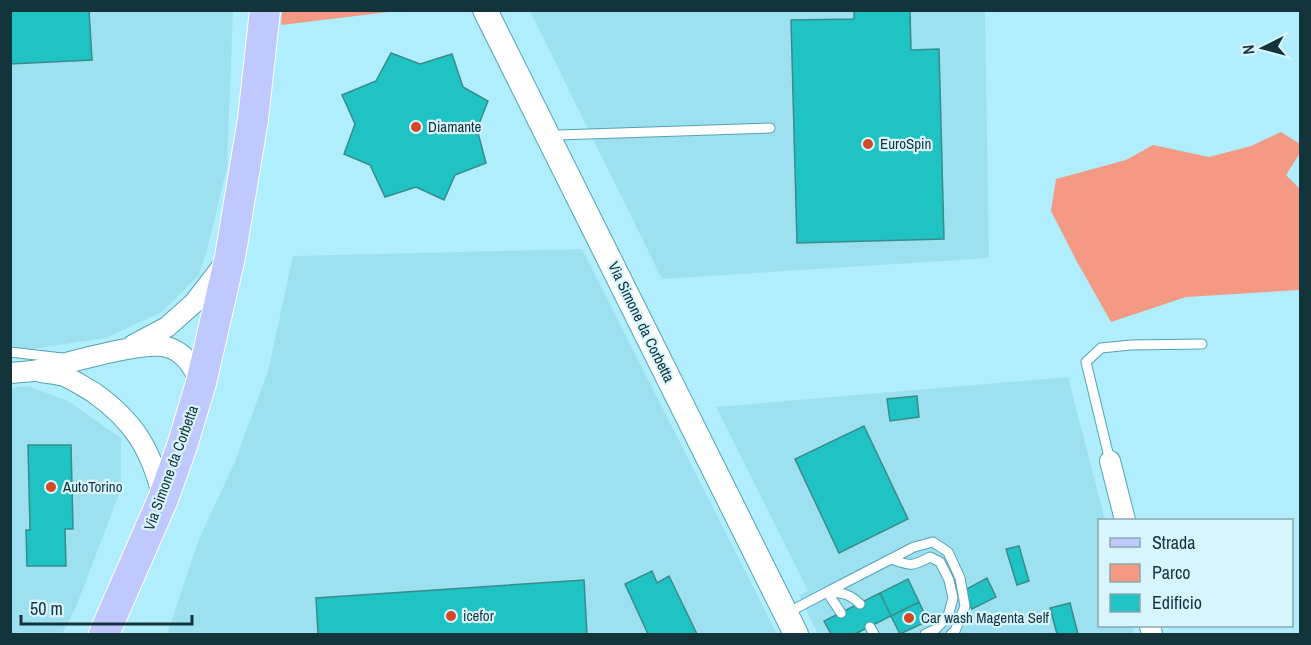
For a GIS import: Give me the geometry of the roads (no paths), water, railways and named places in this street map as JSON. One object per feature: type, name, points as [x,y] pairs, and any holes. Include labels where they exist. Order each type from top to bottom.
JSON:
[{"type":"main road","name":"Via Simone da Corbetta","points":[[104,634],[163,499],[201,383],[230,258],[253,119],[265,10]]},
{"type":"street","name":"Via Simone da Corbetta","points":[[485,10],[791,624]]},
{"type":"street","points":[[124,350],[174,321],[194,303],[230,258]]},
{"type":"street","points":[[10,373],[36,370],[124,350],[164,346],[178,351],[187,359],[201,383]]},
{"type":"street","points":[[36,370],[65,377],[85,387],[122,415],[136,432],[146,450],[158,478],[163,499]]},
{"type":"street","points":[[1110,461],[1125,519]]},
{"type":"lane","points":[[550,140],[558,135],[770,128]]},
{"type":"lane","points":[[1110,461],[1086,362],[1101,348],[1131,345],[1202,344]]},
{"type":"lane","points":[[10,352],[79,360]]},
{"type":"lane","points":[[791,624],[826,592],[914,547],[933,542],[948,552],[960,578],[965,606],[955,631],[951,634]]},
{"type":"lane","points":[[891,560],[910,566],[930,557],[940,562],[949,580],[953,598],[948,616],[936,629],[925,634]]},
{"type":"lane","points":[[826,592],[852,596],[860,604]]},
{"type":"lane","points":[[826,592],[841,613]]},
{"type":"place","name":"Diamante","points":[[416,127]]},
{"type":"place","name":"EuroSpin","points":[[868,144]]},
{"type":"place","name":"AutoTorino","points":[[51,487]]},
{"type":"place","name":"icefor","points":[[451,616]]},
{"type":"place","name":"Car wash Magenta Self","points":[[909,618]]}]
